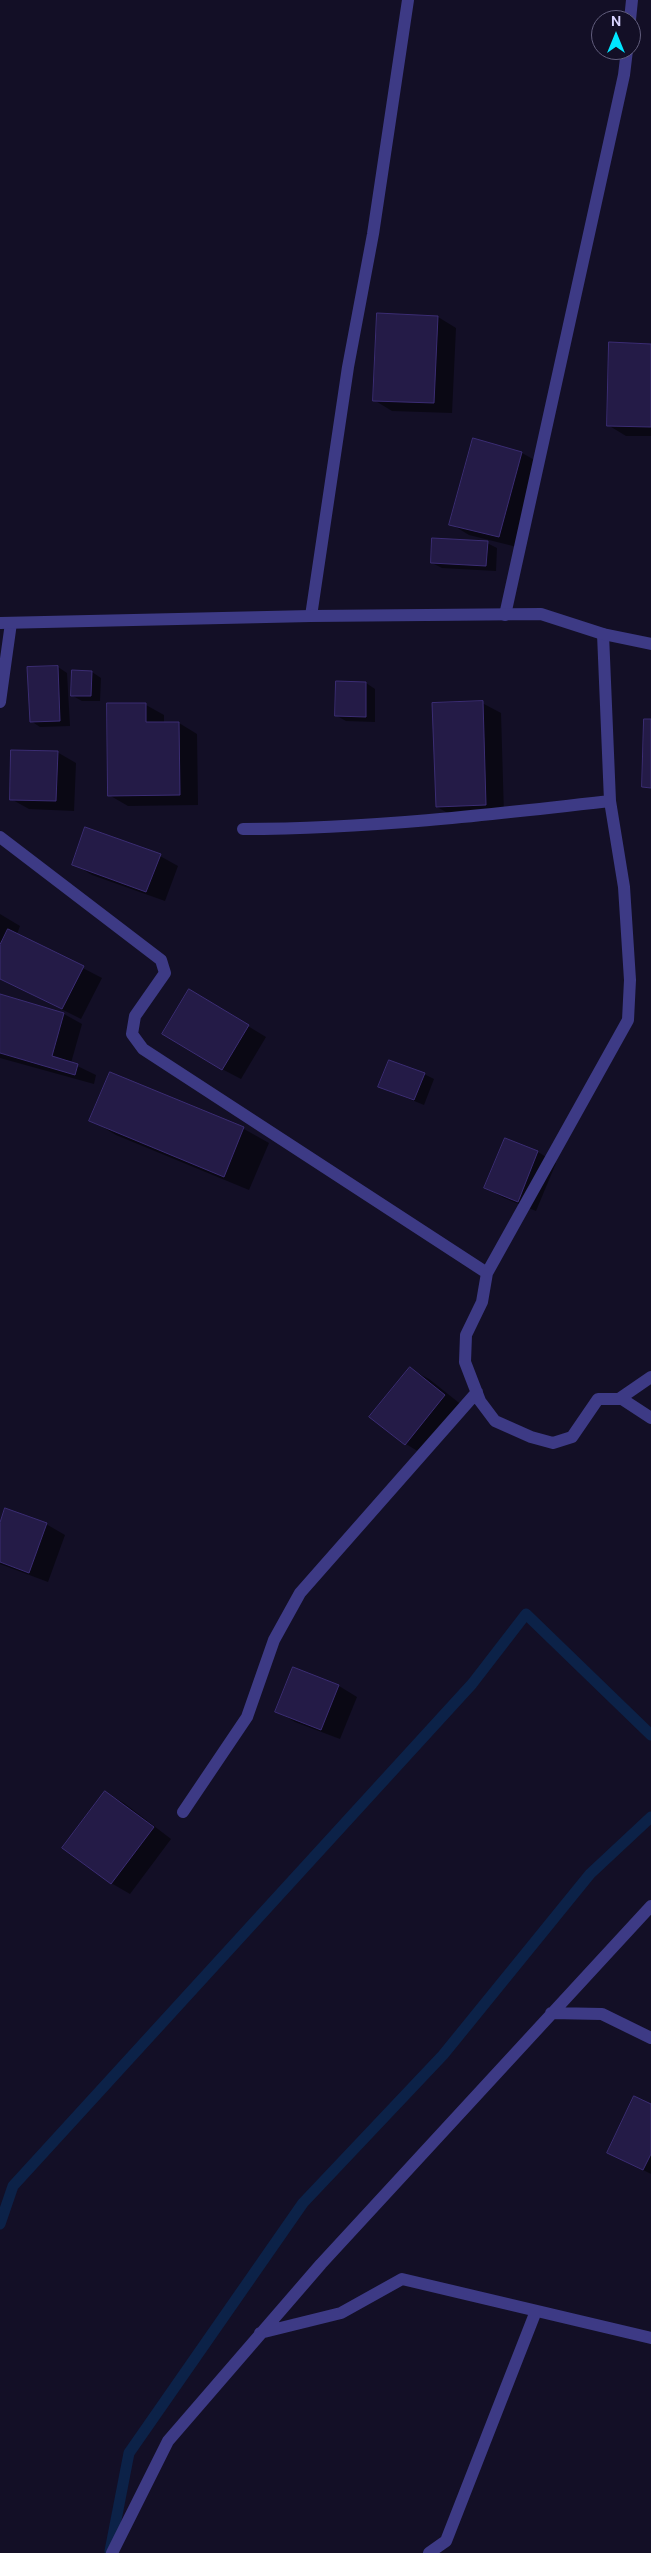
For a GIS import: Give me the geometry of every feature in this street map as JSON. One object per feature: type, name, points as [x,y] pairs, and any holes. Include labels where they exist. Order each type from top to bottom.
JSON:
[{"type":"street","points":[[311,616],[348,367],[373,234],[408,0]]},
{"type":"street","points":[[505,615],[626,60]]},
{"type":"street","points":[[0,702],[5,623],[311,616],[541,614],[603,634],[651,644]]},
{"type":"street","points":[[603,634],[610,802],[624,887],[630,980],[628,1020],[487,1273],[482,1302],[466,1335],[464,1362],[477,1392],[495,1421],[531,1437],[553,1443],[572,1437],[598,1399],[619,1399],[646,1413],[651,1418]]},
{"type":"street","points":[[243,829],[311,829],[610,802]]},
{"type":"street","points":[[0,837],[161,960],[165,972],[135,1016],[132,1034],[143,1049],[487,1273]]},
{"type":"street","points":[[619,1399],[651,1377]]},
{"type":"street","points":[[183,1812],[247,1718],[274,1640],[300,1593],[477,1392]]},
{"type":"street","points":[[112,2553],[168,2441],[260,2333],[651,1906]]},
{"type":"street","points":[[551,2013],[602,2014],[651,2038]]},
{"type":"street","points":[[260,2333],[340,2313],[402,2279],[651,2338]]},
{"type":"street","points":[[429,2553],[446,2541],[536,2311]]},
{"type":"building","points":[[377,313],[438,316],[434,403],[373,401]]},
{"type":"building","points":[[609,342],[651,344],[651,427],[607,426]]},
{"type":"building","points":[[473,438],[522,452],[499,537],[449,525]]},
{"type":"building","points":[[432,538],[488,541],[486,566],[431,563]]},
{"type":"building","points":[[58,666],[60,721],[30,722],[27,667]]},
{"type":"building","points":[[72,670],[92,671],[91,696],[71,696]]},
{"type":"building","points":[[336,681],[366,682],[366,717],[335,716]]},
{"type":"building","points":[[483,701],[486,805],[436,807],[432,703]]},
{"type":"building","points":[[107,703],[146,703],[146,722],[179,722],[180,795],[108,796]]},
{"type":"building","points":[[644,719],[651,719],[651,788],[642,787]]},
{"type":"building","points":[[11,750],[58,751],[56,801],[10,800]]},
{"type":"building","points":[[85,827],[161,854],[146,892],[72,865]]},
{"type":"building","points":[[8,929],[84,966],[62,1009],[0,979],[0,945]]},
{"type":"building","points":[[189,989],[249,1025],[222,1070],[162,1034]]},
{"type":"building","points":[[0,994],[64,1013],[52,1056],[78,1064],[75,1075],[0,1053]]},
{"type":"building","points":[[389,1060],[425,1073],[414,1100],[378,1087]]},
{"type":"building","points":[[110,1072],[244,1127],[224,1177],[89,1121]]},
{"type":"building","points":[[505,1138],[538,1151],[518,1202],[484,1188]]},
{"type":"building","points":[[410,1367],[445,1395],[405,1445],[369,1417]]},
{"type":"building","points":[[5,1508],[47,1523],[29,1573],[0,1562],[0,1523]]},
{"type":"building","points":[[293,1667],[339,1685],[321,1730],[275,1712]]},
{"type":"building","points":[[105,1791],[154,1827],[111,1884],[62,1848]]},
{"type":"building","points":[[634,2096],[651,2104],[651,2154],[643,2170],[607,2153]]},
{"type":"waterway","points":[[0,2224],[13,2186],[472,1684],[526,1614],[651,1735]]},
{"type":"waterway","points":[[110,2551],[129,2453],[303,2203],[443,2055],[590,1874],[651,1817]]}]
